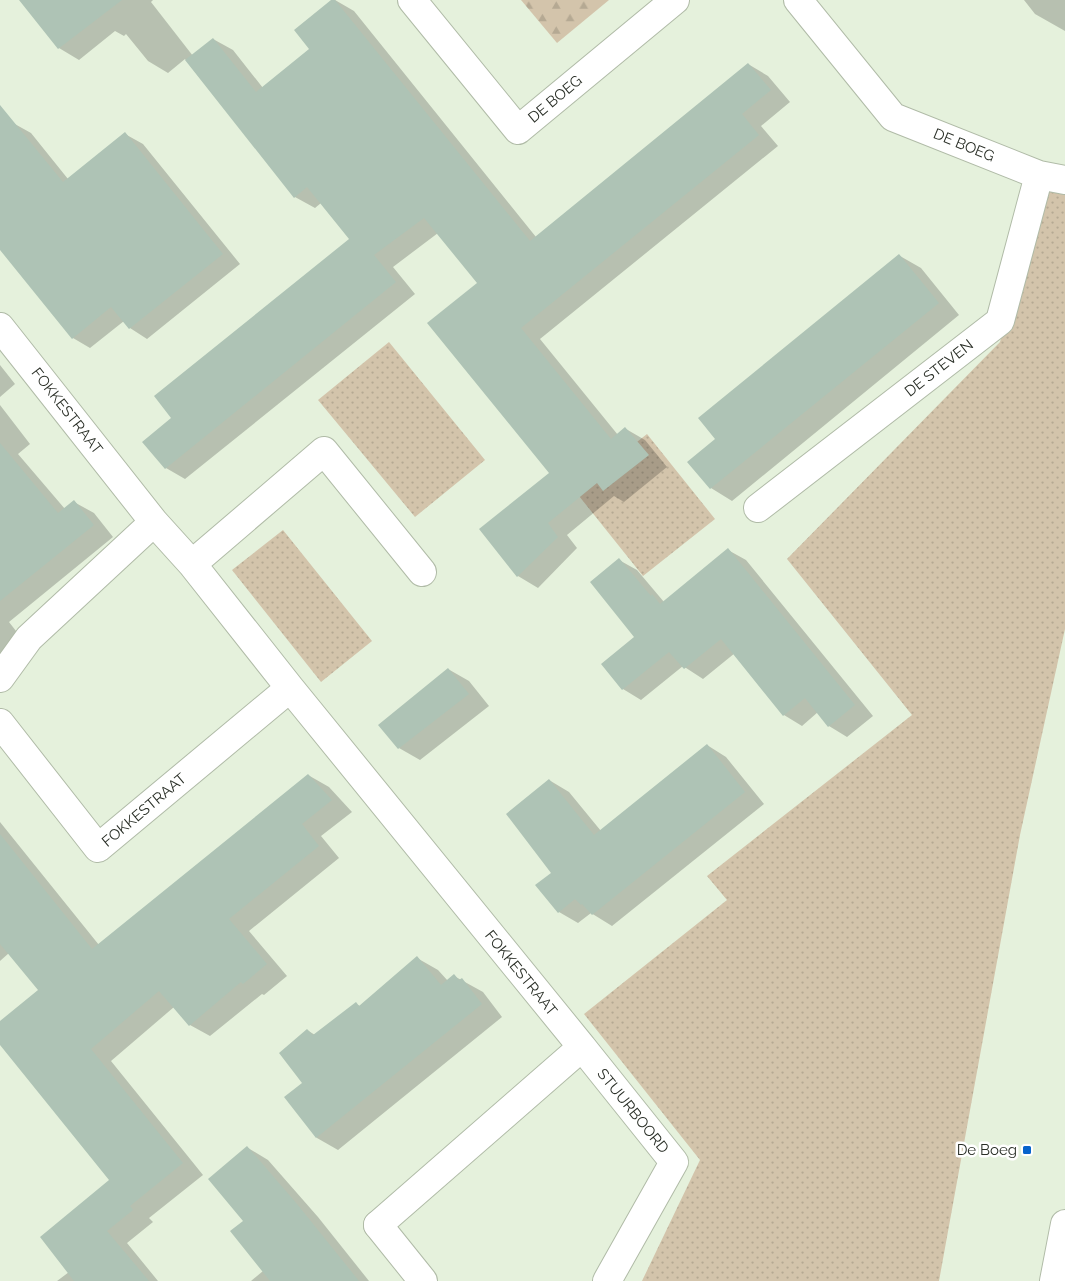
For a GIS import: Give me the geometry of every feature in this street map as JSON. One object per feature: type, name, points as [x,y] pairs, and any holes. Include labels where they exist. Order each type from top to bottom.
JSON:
[{"type":"street","name":"DE BOEG","points":[[412,0],[518,130],[675,0]]},
{"type":"street","name":"DE BOEG","points":[[798,0],[893,117],[1052,178]]},
{"type":"street","name":"DE STEVEN","points":[[758,508],[1000,321],[1052,178]]},
{"type":"street","name":"FOKKESTRAAT","points":[[0,327],[154,522],[192,564],[290,688],[582,1047]]},
{"type":"street","points":[[192,564],[324,451],[422,572]]},
{"type":"street","points":[[0,678],[29,638],[154,522]]},
{"type":"street","name":"FOKKESTRAAT","points":[[0,723],[98,848],[290,688]]},
{"type":"street","points":[[423,1281],[378,1225],[582,1047]]},
{"type":"street","name":"STUURBOORD","points":[[582,1047],[674,1162],[607,1281]]},
{"type":"street","points":[[1054,1281],[1065,1224]]},
{"type":"green space","points":[[521,0],[609,0],[557,43]]},
{"type":"green space","points":[[1044,187],[1065,191],[1065,629],[1020,835],[939,1281],[642,1281],[700,1160],[584,1014],[727,900],[707,876],[912,715],[787,559],[1000,342]]},
{"type":"green space","points":[[389,342],[485,460],[415,517],[318,400]]},
{"type":"green space","points":[[647,434],[715,519],[643,576],[575,491]]},
{"type":"green space","points":[[283,530],[372,641],[321,682],[232,570]]},
{"type":"building","points":[[19,0],[122,0],[58,49]]},
{"type":"building","points":[[331,0],[335,0],[530,241],[748,63],[771,90],[742,114],[759,135],[521,328],[611,439],[625,427],[649,455],[603,491],[597,483],[548,523],[558,537],[517,577],[479,529],[549,473],[427,323],[477,283],[424,218],[374,255],[396,282],[165,469],[142,442],[171,418],[154,396],[349,239],[307,187],[294,198],[185,60],[213,38],[256,92],[309,49],[294,30]]},
{"type":"building","points":[[0,105],[63,182],[125,132],[223,254],[129,329],[111,307],[72,339],[0,250]]},
{"type":"building","points":[[899,254],[939,303],[710,489],[687,462],[715,439],[698,418]]},
{"type":"building","points":[[0,443],[58,513],[74,500],[94,525],[0,601]]},
{"type":"building","points":[[728,548],[855,705],[828,727],[805,698],[783,716],[721,639],[684,669],[669,652],[622,690],[601,664],[634,637],[590,582],[619,558],[660,604]]},
{"type":"building","points":[[448,668],[469,694],[398,749],[378,725]]},
{"type":"building","points":[[707,744],[745,792],[592,915],[575,899],[558,913],[535,885],[551,873],[506,814],[549,779],[594,835]]},
{"type":"building","points":[[308,774],[332,800],[302,824],[319,846],[229,919],[267,964],[243,984],[241,982],[189,1026],[159,991],[91,1049],[183,1163],[130,1206],[133,1210],[107,1231],[149,1281],[74,1281],[40,1237],[109,1180],[0,1045],[0,1021],[38,990],[0,944],[0,834],[92,949]]},
{"type":"building","points":[[417,956],[441,985],[454,974],[459,980],[462,978],[482,1004],[316,1138],[284,1097],[302,1083],[279,1053],[307,1029],[313,1035],[356,1002],[359,1006]]},
{"type":"building","points":[[247,1146],[359,1281],[270,1281],[230,1231],[243,1221],[208,1179]]},
{"type":"place","name":"De Boeg","points":[[1027,1150]]}]
